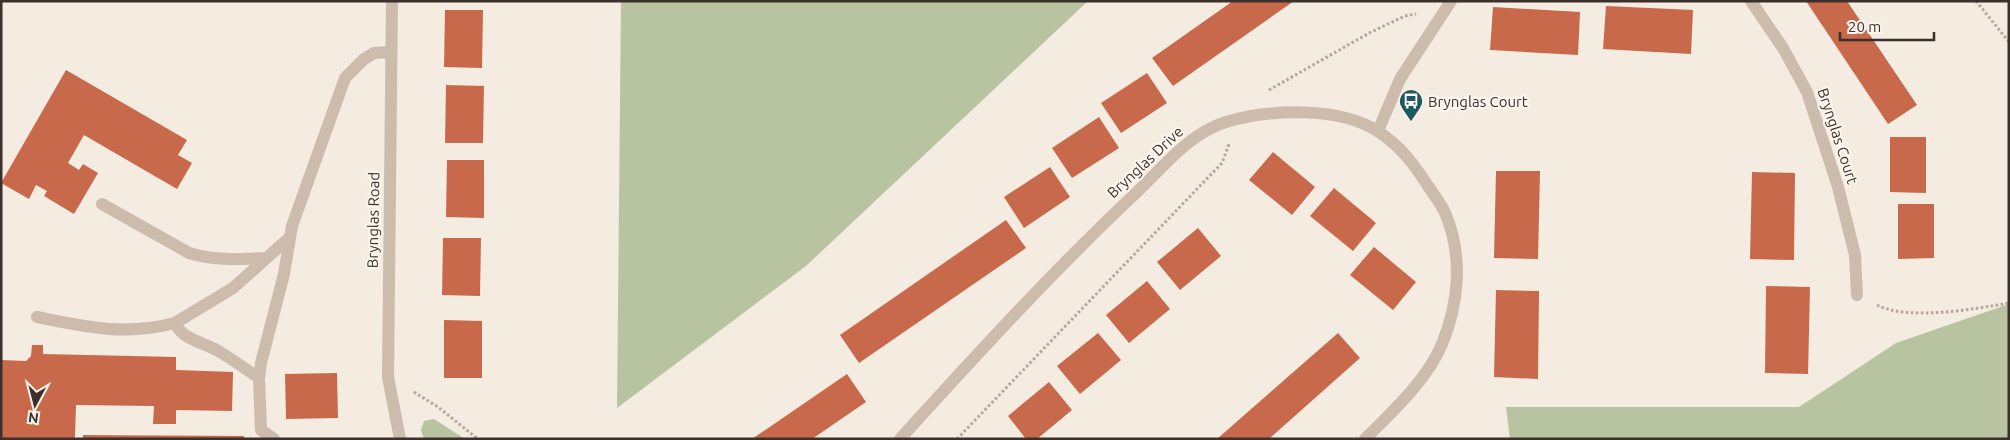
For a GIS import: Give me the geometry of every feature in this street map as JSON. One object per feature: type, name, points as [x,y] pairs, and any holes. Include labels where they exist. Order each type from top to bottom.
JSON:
[{"type":"street","name":"Brynglas Road","points":[[392,1],[388,377],[400,439]]},
{"type":"street","name":"Brynglas Court","points":[[1751,1],[1783,48],[1807,92],[1838,187],[1855,255],[1857,295]]},
{"type":"street","points":[[1378,131],[1400,79],[1448,5]]},
{"type":"street","points":[[274,439],[261,430],[259,378],[284,274],[289,238],[345,78],[364,59],[374,53],[391,52]]},
{"type":"street","name":"Brynglas Drive","points":[[900,439],[1082,244],[1196,136],[1226,122],[1266,114],[1308,112],[1346,119],[1378,131],[1410,157],[1446,214],[1454,242],[1458,278],[1452,311],[1441,346],[1404,399],[1365,439]]},
{"type":"street","points":[[102,204],[188,253],[202,257],[233,260],[266,258]]},
{"type":"street","points":[[37,317],[106,330],[153,329],[175,323],[233,288],[289,238]]},
{"type":"street","points":[[175,323],[179,331],[184,335],[218,351],[259,378]]},
{"type":"path","points":[[1976,1],[2009,42]]},
{"type":"path","points":[[1265,92],[1405,16],[1448,5]]},
{"type":"path","points":[[957,439],[1222,163],[1242,119]]},
{"type":"path","points":[[1857,295],[1889,312],[1952,312],[2009,304]]},
{"type":"path","points":[[388,377],[438,407],[478,439]]},
{"type":"green space","points":[[621,1],[1088,1],[806,266],[617,408]]},
{"type":"green space","points":[[2009,304],[2009,439],[1510,439],[1506,407],[1799,407],[1896,343]]},
{"type":"green space","points":[[434,419],[465,439],[424,439],[421,430],[424,421]]},
{"type":"building","points":[[1233,1],[1294,1],[1173,86],[1152,58]]},
{"type":"building","points":[[1806,1],[1847,1],[1917,105],[1888,124]]},
{"type":"building","points":[[1606,6],[1693,10],[1691,54],[1603,49]]},
{"type":"building","points":[[1493,7],[1580,12],[1578,55],[1490,50]]},
{"type":"building","points":[[445,10],[483,10],[482,68],[444,67]]},
{"type":"building","points":[[66,70],[187,140],[178,155],[192,163],[177,189],[84,135],[68,163],[79,170],[83,164],[98,173],[74,214],[44,196],[47,191],[36,185],[29,199],[1,183]]},
{"type":"building","points":[[1147,73],[1167,103],[1121,133],[1101,103]]},
{"type":"building","points":[[446,85],[484,86],[483,143],[445,143]]},
{"type":"building","points":[[1099,117],[1119,148],[1072,178],[1052,148]]},
{"type":"building","points":[[1890,137],[1926,137],[1926,193],[1890,192]]},
{"type":"building","points":[[1273,152],[1315,187],[1292,215],[1249,180]]},
{"type":"building","points":[[447,160],[484,160],[484,218],[446,217]]},
{"type":"building","points":[[1050,167],[1070,197],[1024,228],[1004,197]]},
{"type":"building","points":[[1496,171],[1540,171],[1538,259],[1494,258]]},
{"type":"building","points":[[1752,172],[1795,173],[1794,260],[1750,259]]},
{"type":"building","points":[[1334,188],[1376,223],[1353,251],[1310,216]]},
{"type":"building","points":[[1898,204],[1934,204],[1934,258],[1898,259]]},
{"type":"building","points":[[1006,220],[1026,248],[859,363],[840,335]]},
{"type":"building","points":[[1198,228],[1221,256],[1180,290],[1157,262]]},
{"type":"building","points":[[443,238],[481,238],[480,296],[442,295]]},
{"type":"building","points":[[1374,247],[1416,282],[1393,310],[1350,275]]},
{"type":"building","points":[[1147,281],[1170,309],[1129,343],[1106,315]]},
{"type":"building","points":[[1766,286],[1810,287],[1808,374],[1765,373]]},
{"type":"building","points":[[1496,290],[1539,291],[1538,379],[1494,377]]},
{"type":"building","points":[[444,320],[482,321],[482,378],[444,378]]},
{"type":"building","points":[[1098,333],[1121,360],[1080,394],[1057,366]]},
{"type":"building","points":[[1338,333],[1360,358],[1269,439],[1217,439]]},
{"type":"building","points":[[32,345],[43,345],[43,354],[176,357],[176,370],[233,372],[232,411],[176,410],[176,424],[153,424],[154,406],[76,405],[75,437],[72,439],[1,439],[1,360],[26,361],[31,356]]},
{"type":"building","points":[[337,373],[338,418],[286,419],[285,374]]},
{"type":"building","points":[[847,374],[866,402],[812,439],[752,439]]},
{"type":"building","points":[[1049,382],[1072,410],[1037,439],[1026,439],[1008,416]]},
{"type":"building","points":[[83,435],[244,436],[244,439],[83,439]]},
{"type":"place","name":"Brynglas Court","points":[[1411,122]]}]
